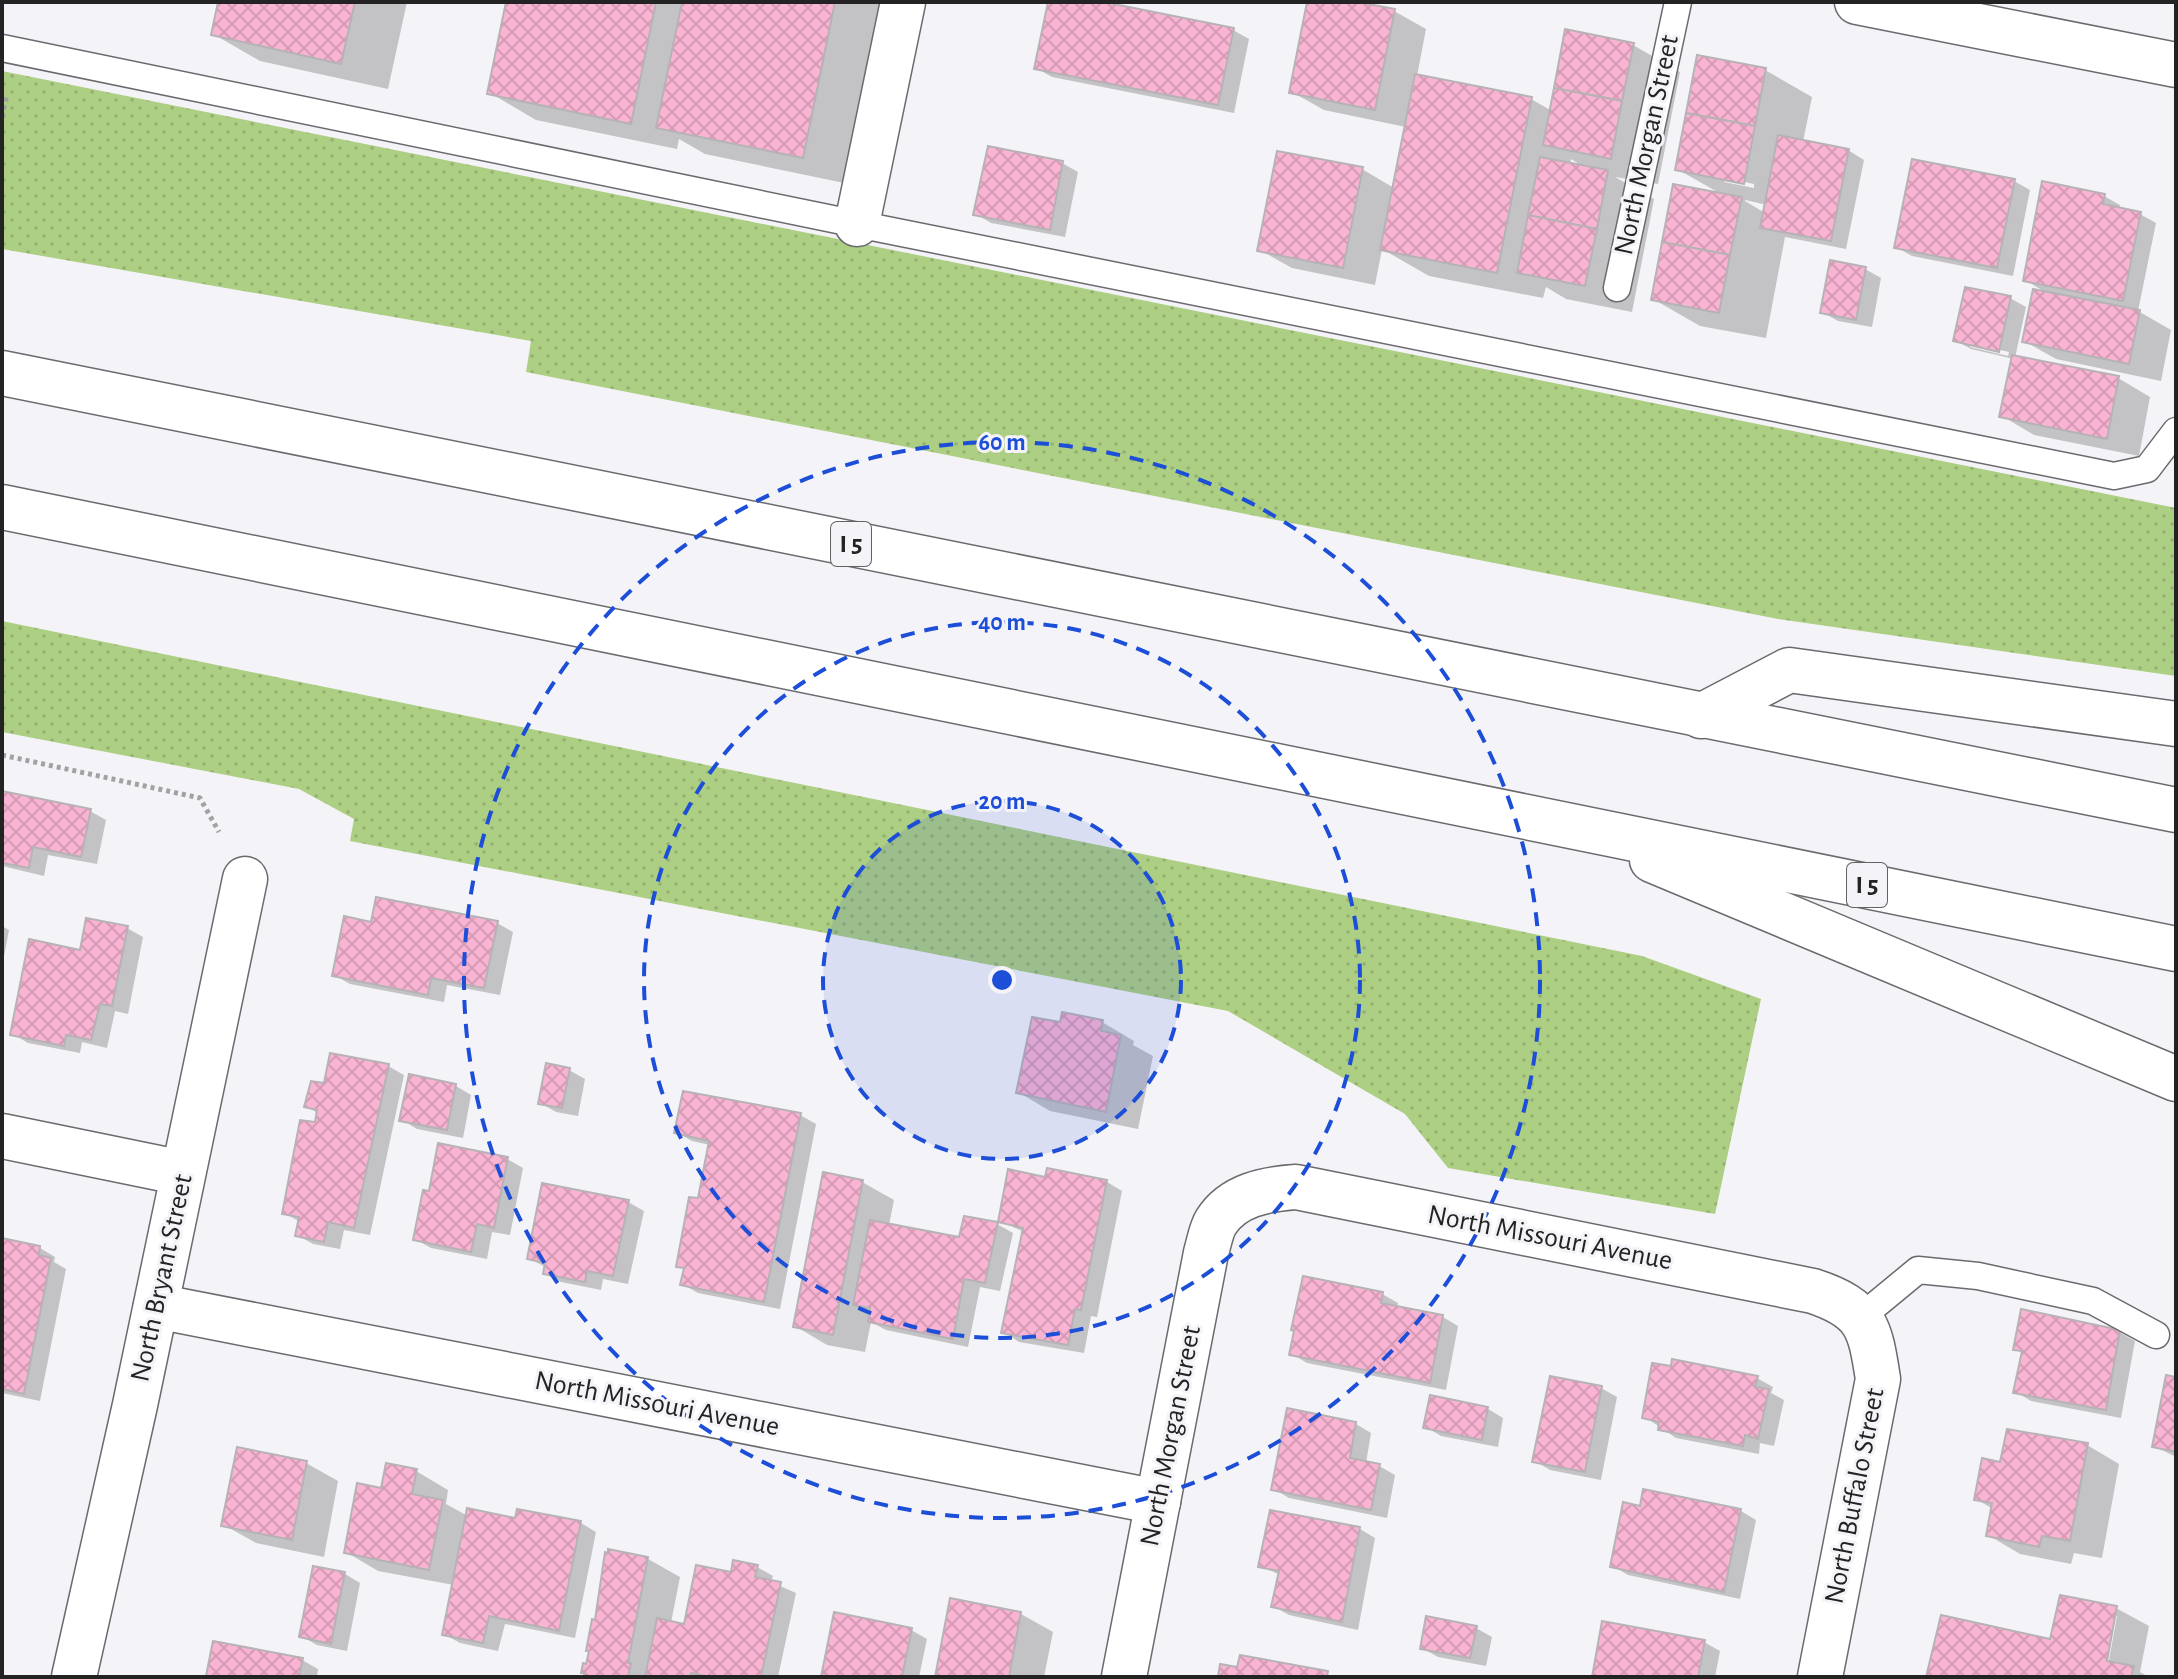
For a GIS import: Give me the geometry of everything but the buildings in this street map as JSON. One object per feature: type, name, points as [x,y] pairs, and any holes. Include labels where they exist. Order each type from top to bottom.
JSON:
[{"type":"main road","points":[[857,224],[903,2]]},
{"type":"main road","points":[[1857,2],[2176,65]]},
{"type":"main road","name":"I 5","points":[[2,373],[2176,810]]},
{"type":"main road","name":"I 5","points":[[2,507],[2176,949]]},
{"type":"main road","points":[[1701,716],[1789,670],[2176,724]]},
{"type":"main road","points":[[1558,821],[2176,1079]]},
{"type":"main road","name":"North Bryant Street","points":[[74,1677],[156,1306],[245,879]]},
{"type":"main road","points":[[2,1136],[183,1173]]},
{"type":"main road","name":"North Missouri Avenue","points":[[1235,1202],[1267,1189],[1296,1187],[1813,1291],[1837,1299],[1861,1317]]},
{"type":"main road","name":"North Morgan Street","points":[[1124,1677],[1206,1253],[1216,1223],[1235,1202]]},
{"type":"main road","name":"North Missouri Avenue","points":[[156,1306],[1158,1502]]},
{"type":"main road","name":"North Buffalo Street","points":[[1820,1677],[1878,1379],[1872,1342],[1861,1317]]},
{"type":"lane","name":"North Morgan Street","points":[[1617,288],[1678,2]]},
{"type":"lane","points":[[2,48],[857,224],[2114,476],[2147,469],[2176,431]]},
{"type":"lane","points":[[1861,1317],[1918,1270],[1978,1276],[2093,1301],[2156,1335]]},
{"type":"path","points":[[2,117],[7,93]]},
{"type":"path","points":[[2,755],[200,798],[245,879]]},
{"type":"green space","points":[[2,71],[2176,508],[2176,676],[1778,619],[526,372],[531,341],[2,249]]},
{"type":"green space","points":[[2,621],[1642,956],[1761,999],[1715,1214],[1448,1168],[1405,1114],[1228,1011],[350,841],[354,819],[299,789],[2,732]]}]
